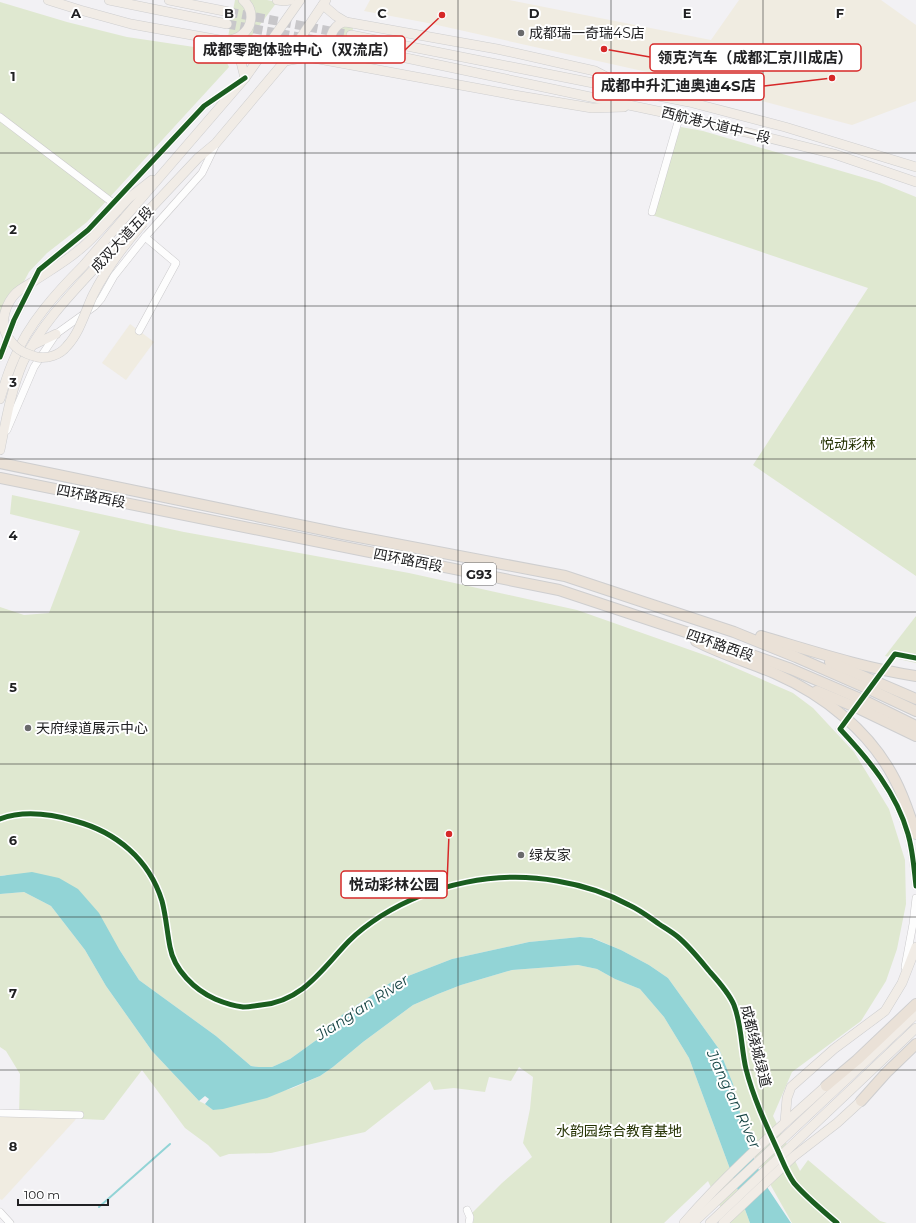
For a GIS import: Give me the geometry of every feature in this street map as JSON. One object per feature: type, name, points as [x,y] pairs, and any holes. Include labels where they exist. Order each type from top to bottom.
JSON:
[{"type":"highway","name":"四环路西段","points":[[0,463],[343,534],[565,576],[734,632],[796,656],[869,688],[916,711]]},
{"type":"highway","name":"四环路西段","points":[[0,478],[560,590],[716,642],[791,669],[863,700],[916,726]]},
{"type":"highway","points":[[659,624],[717,652],[860,709],[916,736]]},
{"type":"highway","points":[[734,632],[751,633],[845,661],[890,672],[916,676]]},
{"type":"highway","points":[[776,641],[916,699]]},
{"type":"highway","points":[[775,674],[821,699],[837,710],[876,750],[895,780],[916,834]]},
{"type":"highway","points":[[826,1086],[857,1060],[916,1004]]},
{"type":"highway","points":[[861,1101],[886,1073],[916,1044]]},
{"type":"highway","points":[[886,1073],[916,1049]]},
{"type":"main road","points":[[48,0],[130,24],[225,41],[236,48],[245,78]]},
{"type":"main road","points":[[109,0],[227,24]]},
{"type":"main road","points":[[169,0],[229,12]]},
{"type":"main road","points":[[225,41],[239,37],[245,32],[251,23],[251,11],[247,3],[243,0]]},
{"type":"main road","points":[[277,0],[290,0]]},
{"type":"main road","name":"成双大道五段","points":[[0,399],[14,358],[34,323],[58,291],[83,266],[245,78],[300,0]]},
{"type":"main road","points":[[324,2],[336,16],[346,22],[497,49],[595,71],[630,90]]},
{"type":"main road","name":"成双大道五段","points":[[1,446],[7,411],[15,386],[24,362],[39,335],[66,298],[198,158],[216,143],[285,61],[324,2]]},
{"type":"main road","points":[[343,64],[331,47],[330,39],[336,27],[342,22],[346,22]]},
{"type":"main road","name":"西航港大道中一段","points":[[352,35],[696,104],[785,127],[915,164]]},
{"type":"main road","name":"西航港大道中一段","points":[[349,46],[680,115],[834,154],[914,179]]},
{"type":"main road","points":[[285,61],[308,57],[592,108],[638,106]]},
{"type":"main road","points":[[168,167],[129,198],[115,207],[79,250],[59,265],[17,292],[8,304],[3,320],[4,329],[12,344],[30,355],[43,358],[56,355],[67,347],[80,325],[93,295],[124,245],[198,158]]},
{"type":"main road","points":[[914,179],[915,164]]},
{"type":"main road","points":[[33,345],[56,334]]},
{"type":"main road","points":[[783,1124],[787,1098],[791,1087],[834,1049],[885,1011],[902,983],[916,947]]},
{"type":"main road","points":[[693,1223],[916,1014]]},
{"type":"main road","points":[[711,1222],[916,1028]]},
{"type":"main road","points":[[684,1223],[702,1202],[783,1124],[826,1086]]},
{"type":"main road","points":[[723,1223],[793,1157],[837,1123],[861,1101]]},
{"type":"street","points":[[0,357],[14,320],[39,270],[115,207],[204,106],[245,78]]},
{"type":"street","points":[[652,212],[680,115]]},
{"type":"street","points":[[0,117],[115,207]]},
{"type":"street","points":[[1,446],[34,367],[56,334],[96,306],[114,276],[145,237],[202,174],[216,143]]},
{"type":"street","points":[[139,331],[176,262],[145,237]]},
{"type":"street","points":[[895,654],[916,658]]},
{"type":"street","points":[[840,729],[866,757],[887,785],[900,812],[908,834],[916,886]]},
{"type":"street","points":[[902,983],[913,924],[916,898]]},
{"type":"street","points":[[0,1113],[80,1115]]},
{"type":"street","points":[[467,1210],[470,1217],[470,1223]]},
{"type":"street","points":[[0,1212],[10,1223]]},
{"type":"shaded area","points":[[370,0],[509,0],[711,40],[739,0],[881,0],[916,25],[916,101],[852,125],[683,80],[428,23],[364,11]]},
{"type":"shaded area","points":[[130,324],[154,342],[126,380],[102,363]]},
{"type":"shaded area","points":[[0,1115],[76,1119],[2,1200],[0,1199]]},
{"type":"green space","points":[[235,0],[241,0],[249,13],[242,32],[228,37]]},
{"type":"green space","points":[[248,0],[267,0],[277,2],[247,42],[238,41],[249,31]]},
{"type":"green space","points":[[0,2],[67,22],[127,37],[221,51],[229,67],[87,222],[47,253],[29,272],[13,302],[0,333]]},
{"type":"green space","points":[[354,24],[346,59],[337,51],[334,38],[341,27]]},
{"type":"green space","name":"悦动彩林","points":[[681,127],[703,131],[879,182],[916,197],[916,576],[753,465],[868,288],[649,214]]},
{"type":"green space","points":[[12,495],[184,532],[409,573],[577,610],[713,658],[793,693],[813,708],[854,752],[889,809],[905,860],[906,904],[897,949],[886,981],[861,1021],[792,1072],[773,1116],[800,1171],[808,1160],[880,1221],[887,1223],[792,1223],[748,1145],[733,1084],[719,1049],[668,978],[649,965],[621,950],[593,938],[580,937],[529,942],[452,959],[390,983],[342,1015],[322,1036],[290,1059],[272,1067],[259,1067],[251,1066],[216,1036],[139,980],[119,949],[5,875],[0,876],[0,607],[24,615],[49,613],[80,531],[10,514]]},
{"type":"green space","points":[[916,616],[916,663],[885,656]]},
{"type":"green space","name":"水韵园综合教育基地","points":[[24,892],[51,906],[85,950],[106,986],[152,1051],[199,1101],[213,1110],[293,1088],[320,1076],[413,1005],[461,985],[512,970],[578,965],[597,969],[615,979],[640,989],[664,1017],[689,1058],[750,1223],[728,1223],[708,1181],[664,1223],[473,1223],[474,1218],[471,1214],[502,1183],[532,1157],[523,1143],[530,1109],[533,1077],[519,1067],[511,1081],[489,1077],[485,1092],[454,1088],[434,1090],[430,1081],[365,1132],[271,1153],[229,1154],[220,1157],[208,1145],[185,1128],[142,1070],[104,1120],[19,1116],[20,1074],[6,1051],[0,1047],[0,894]]},
{"type":"water","name":"Jiang'an River","points":[[32,872],[59,878],[78,889],[99,913],[119,949],[139,980],[216,1036],[251,1066],[272,1067],[290,1059],[322,1036],[342,1015],[390,983],[452,959],[529,942],[580,937],[592,938],[621,950],[649,965],[668,978],[719,1049],[733,1084],[748,1145],[765,1184],[791,1223],[750,1223],[689,1058],[664,1017],[640,989],[615,979],[597,969],[578,965],[512,970],[461,985],[413,1005],[320,1076],[267,1098],[213,1110],[205,1104],[209,1099],[205,1096],[199,1101],[152,1051],[106,986],[85,950],[51,906],[24,892],[0,894],[0,876]]},
{"type":"waterway","points":[[99,1207],[170,1144]]},
{"type":"tunnel","points":[[229,12],[351,35]]},
{"type":"tunnel","points":[[227,24],[349,46]]},
{"type":"tunnel","points":[[840,729],[895,654]]},
{"type":"cycle path","points":[[0,357],[14,320],[39,270],[88,230],[204,106],[245,78]]},
{"type":"cycle path","points":[[916,658],[895,654],[840,729],[880,777],[896,804],[910,840],[916,886]]},
{"type":"cycle path","name":"成都绕城绿道","points":[[0,819],[9,816],[28,814],[57,816],[104,832],[129,849],[149,872],[156,886],[162,901],[172,955],[176,964],[186,978],[207,995],[232,1005],[243,1007],[276,1002],[289,997],[311,982],[349,941],[381,916],[422,895],[443,888],[466,882],[488,879],[511,877],[534,878],[557,881],[594,890],[621,901],[641,911],[678,937],[687,945],[727,992],[737,1013],[744,1061],[752,1090],[785,1167],[794,1183],[837,1223]]},
{"type":"place","name":"成都零跑体验中心（双流店）","points":[[442,15]]},
{"type":"place","name":"成都瑞一奇瑞4S店","points":[[521,33]]},
{"type":"place","name":"领克汽车（成都汇京川成店）","points":[[604,49]]},
{"type":"place","name":"成都中升汇迪奥迪4S店","points":[[832,78]]},
{"type":"place","name":"天府绿道展示中心","points":[[28,728]]},
{"type":"place","name":"悦动彩林公园","points":[[449,834]]},
{"type":"place","name":"绿友家","points":[[521,855]]}]
